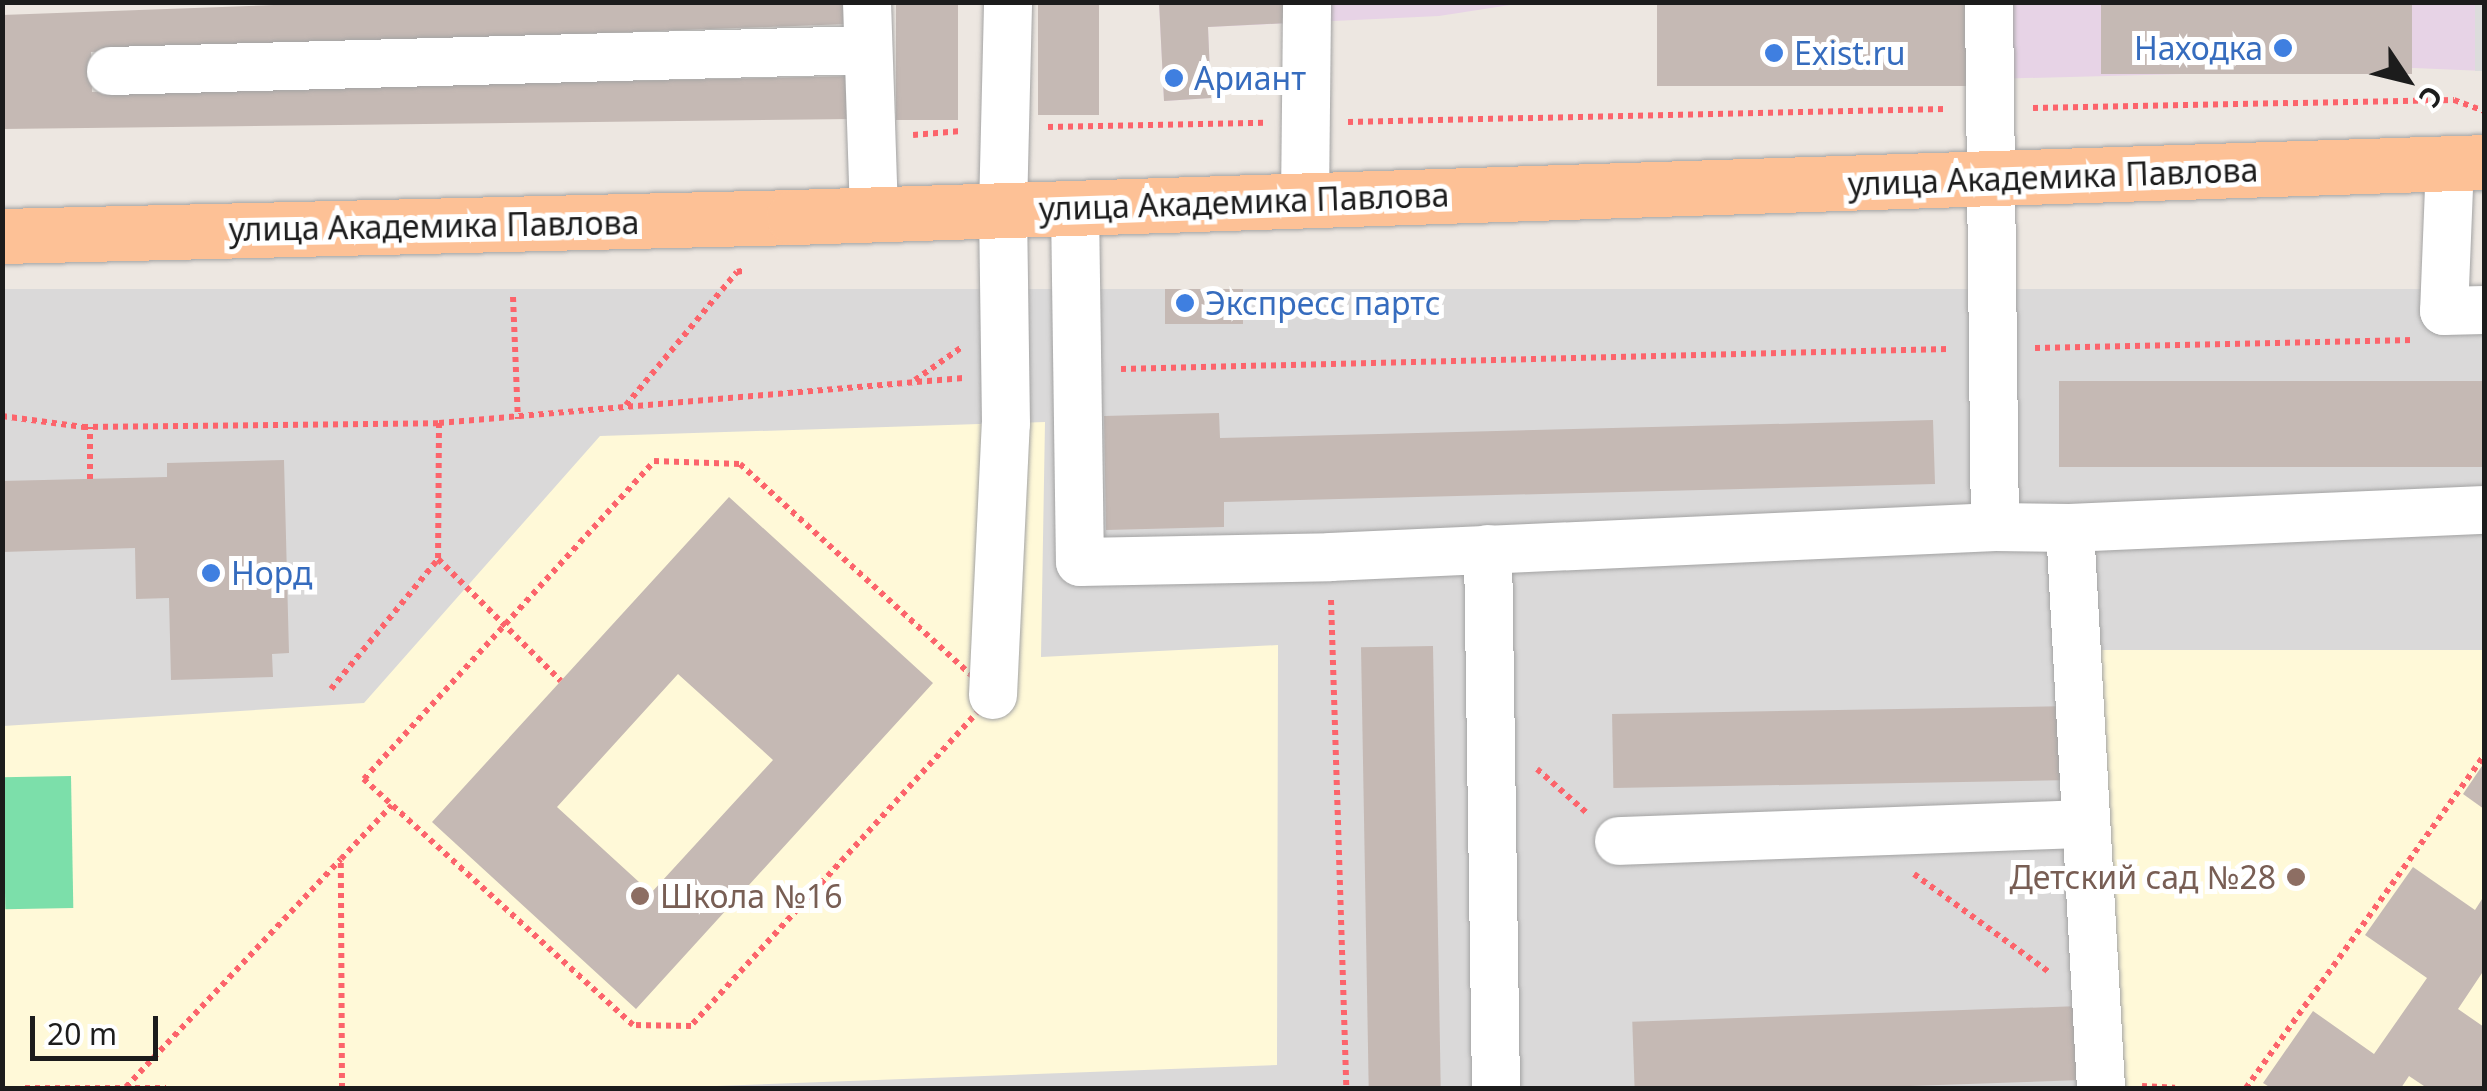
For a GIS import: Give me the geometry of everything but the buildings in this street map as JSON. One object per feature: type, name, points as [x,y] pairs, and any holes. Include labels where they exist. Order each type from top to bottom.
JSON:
[{"type":"main road","name":"улица Академика Павлова","points":[[2,236],[874,214],[2467,163]]},
{"type":"lane","points":[[867,2],[874,214]]},
{"type":"lane","points":[[992,695],[1006,375],[1002,210],[1008,2]]},
{"type":"lane","points":[[1305,200],[1308,2]]},
{"type":"lane","points":[[1989,2],[1995,527]]},
{"type":"lane","points":[[110,71],[868,50]]},
{"type":"lane","points":[[2467,163],[2444,311],[2484,310]]},
{"type":"lane","points":[[1075,208],[1080,562],[1330,558],[1995,527],[2070,528],[2484,510]]},
{"type":"lane","points":[[2070,528],[2083,824],[2101,1088]]},
{"type":"lane","points":[[1488,549],[1496,1088]]},
{"type":"lane","points":[[1619,841],[2083,824]]},
{"type":"path","points":[[872,138],[1005,128],[2454,100],[2484,111]]},
{"type":"path","points":[[625,406],[737,272],[756,268]]},
{"type":"path","points":[[512,297],[518,419]]},
{"type":"path","points":[[1080,370],[2426,340]]},
{"type":"path","points":[[2,416],[90,426],[518,419],[625,406],[1006,375]]},
{"type":"path","points":[[331,688],[438,559],[439,422]]},
{"type":"path","points":[[90,426],[90,479]]},
{"type":"path","points":[[654,461],[740,464],[992,695],[691,1026],[633,1025],[364,778],[654,461]]},
{"type":"path","points":[[1330,558],[1346,1088]]},
{"type":"path","points":[[438,559],[561,681]]},
{"type":"path","points":[[1490,728],[1619,841]]},
{"type":"path","points":[[2246,1088],[2484,756]]},
{"type":"path","points":[[126,1087],[392,805]]},
{"type":"path","points":[[1855,832],[2095,1006]]},
{"type":"path","points":[[341,859],[342,1088]]},
{"type":"path","points":[[25,1088],[166,1088]]},
{"type":"shaded area","points":[[1159,3],[1523,3],[1439,16],[1208,27],[1211,98],[1164,101]]},
{"type":"shaded area","points":[[1948,3],[2484,3],[2484,71],[2414,68],[1990,79]]},
{"type":"shaded area","points":[[2475,3],[2484,3],[2484,71],[2475,71]]},
{"type":"shaded area","points":[[2,289],[2484,289],[2484,1088],[2,1088]]},
{"type":"shaded area","name":"Школа №16","points":[[1045,422],[1041,657],[1278,645],[1277,1065],[662,1088],[3,1088],[3,726],[364,703],[600,436]]},
{"type":"shaded area","name":"Детский сад №28","points":[[2098,650],[2484,650],[2484,1088],[2098,1088]]},
{"type":"green space","points":[[71,776],[73,908],[5,909],[3,777]]},
{"type":"place","name":"Находка","points":[[2283,48]]},
{"type":"place","name":"Exist.ru","points":[[1774,53]]},
{"type":"place","name":"Ариант","points":[[1174,78]]},
{"type":"place","name":"Экспресс партс","points":[[1185,303]]},
{"type":"place","name":"Норд","points":[[211,573]]},
{"type":"place","name":"Детский сад №28","points":[[2296,877]]},
{"type":"place","name":"Школа №16","points":[[640,896]]}]
